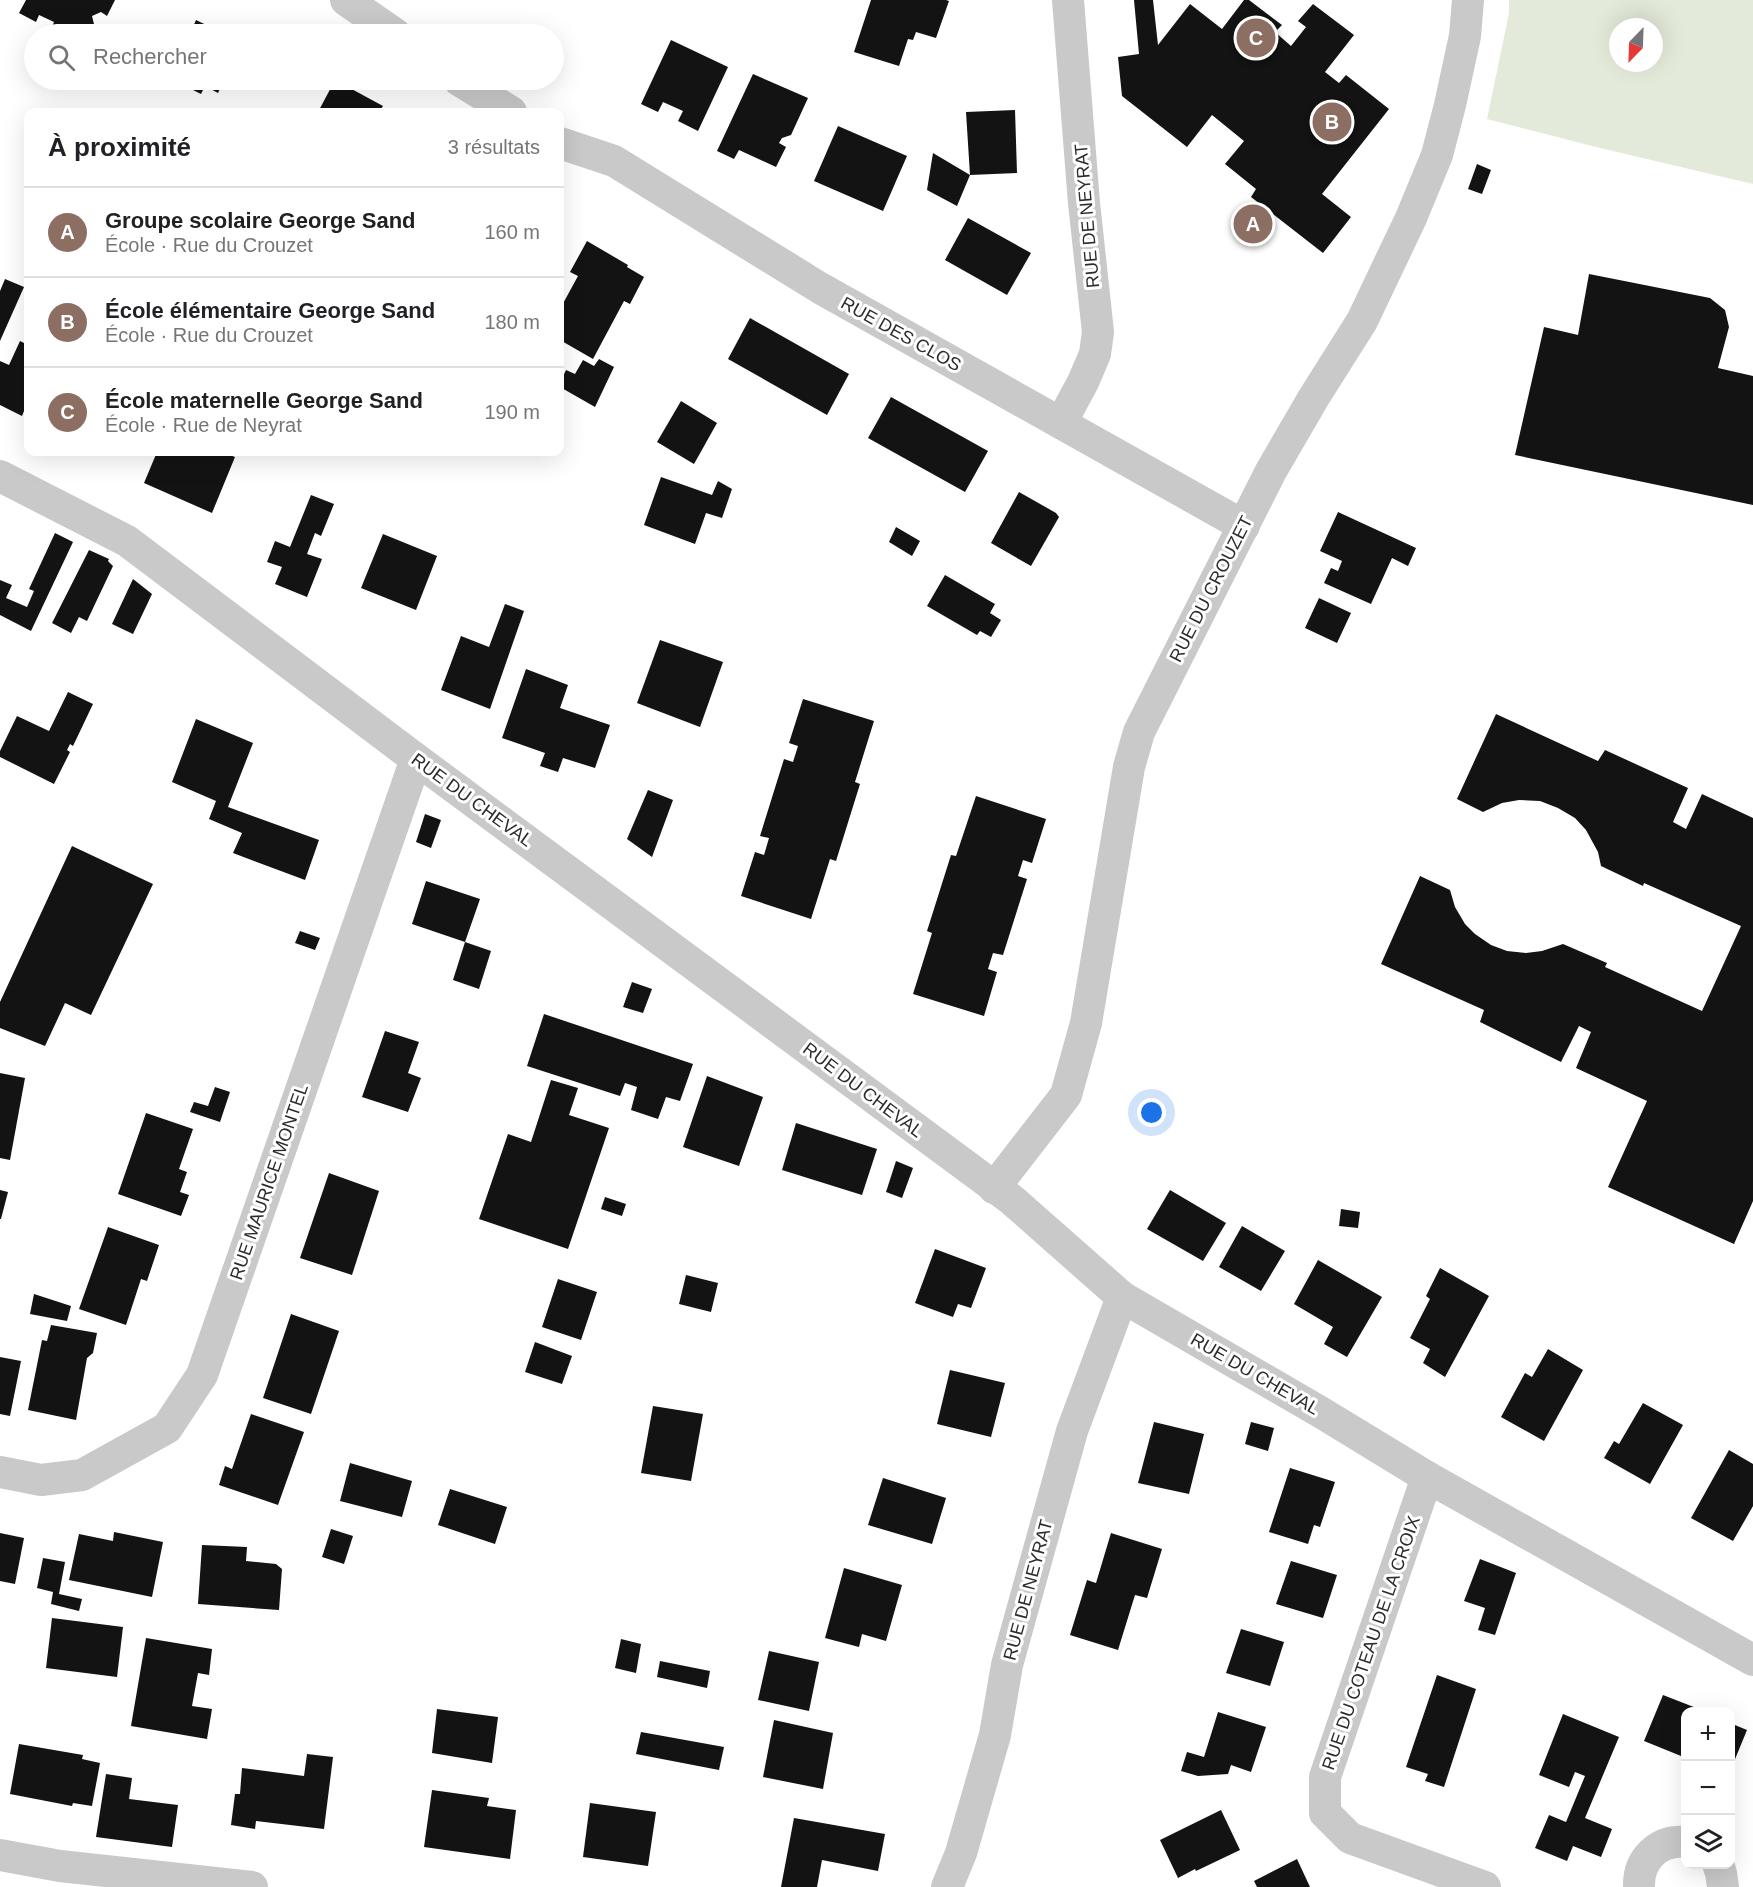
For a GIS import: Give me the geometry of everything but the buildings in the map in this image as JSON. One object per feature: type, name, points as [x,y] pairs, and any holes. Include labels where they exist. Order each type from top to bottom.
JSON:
[{"type":"street","points":[[346,0],[381,24]]},
{"type":"street","name":"RUE DE NEYRAT","points":[[1061,423],[1095,354],[1098,332],[1084,203],[1068,0]]},
{"type":"street","name":"RUE DU CROUZET","points":[[994,1188],[1066,1095],[1086,1023],[1130,767],[1139,732],[1271,471],[1362,321],[1412,218],[1437,155],[1450,105],[1465,36],[1468,0]]},
{"type":"street","points":[[475,90],[504,108]]},
{"type":"street","name":"RUE DES CLOS","points":[[564,143],[614,161],[820,288],[1244,526]]},
{"type":"street","name":"RUE DU CHEVAL","points":[[0,476],[128,541],[416,759],[1012,1200],[1122,1296],[1427,1477],[1753,1660]]},
{"type":"street","name":"RUE MAURICE MONTEL","points":[[0,1472],[41,1480],[82,1475],[167,1428],[202,1375],[416,759]]},
{"type":"street","name":"RUE DE NEYRAT","points":[[947,1887],[961,1853],[995,1735],[1007,1665],[1072,1431],[1122,1296]]},
{"type":"street","name":"RUE DU COTEAU DE LA CROIX","points":[[1427,1477],[1325,1777],[1325,1813],[1350,1838],[1485,1887]]},
{"type":"street","points":[[1638,1887],[1638,1876],[1643,1863],[1652,1852],[1664,1844],[1681,1841]]},
{"type":"street","points":[[0,1855],[60,1866],[252,1887]]},
{"type":"street","points":[[1720,1869],[1723,1887]]},
{"type":"green space","points":[[1509,0],[1753,0],[1753,184],[1487,119],[1509,13]]},
{"type":"place","name":"École maternelle George Sand","points":[[1256,38]]},
{"type":"place","name":"École élémentaire George Sand","points":[[1332,122]]},
{"type":"place","name":"Groupe scolaire George Sand","points":[[1253,224]]}]
